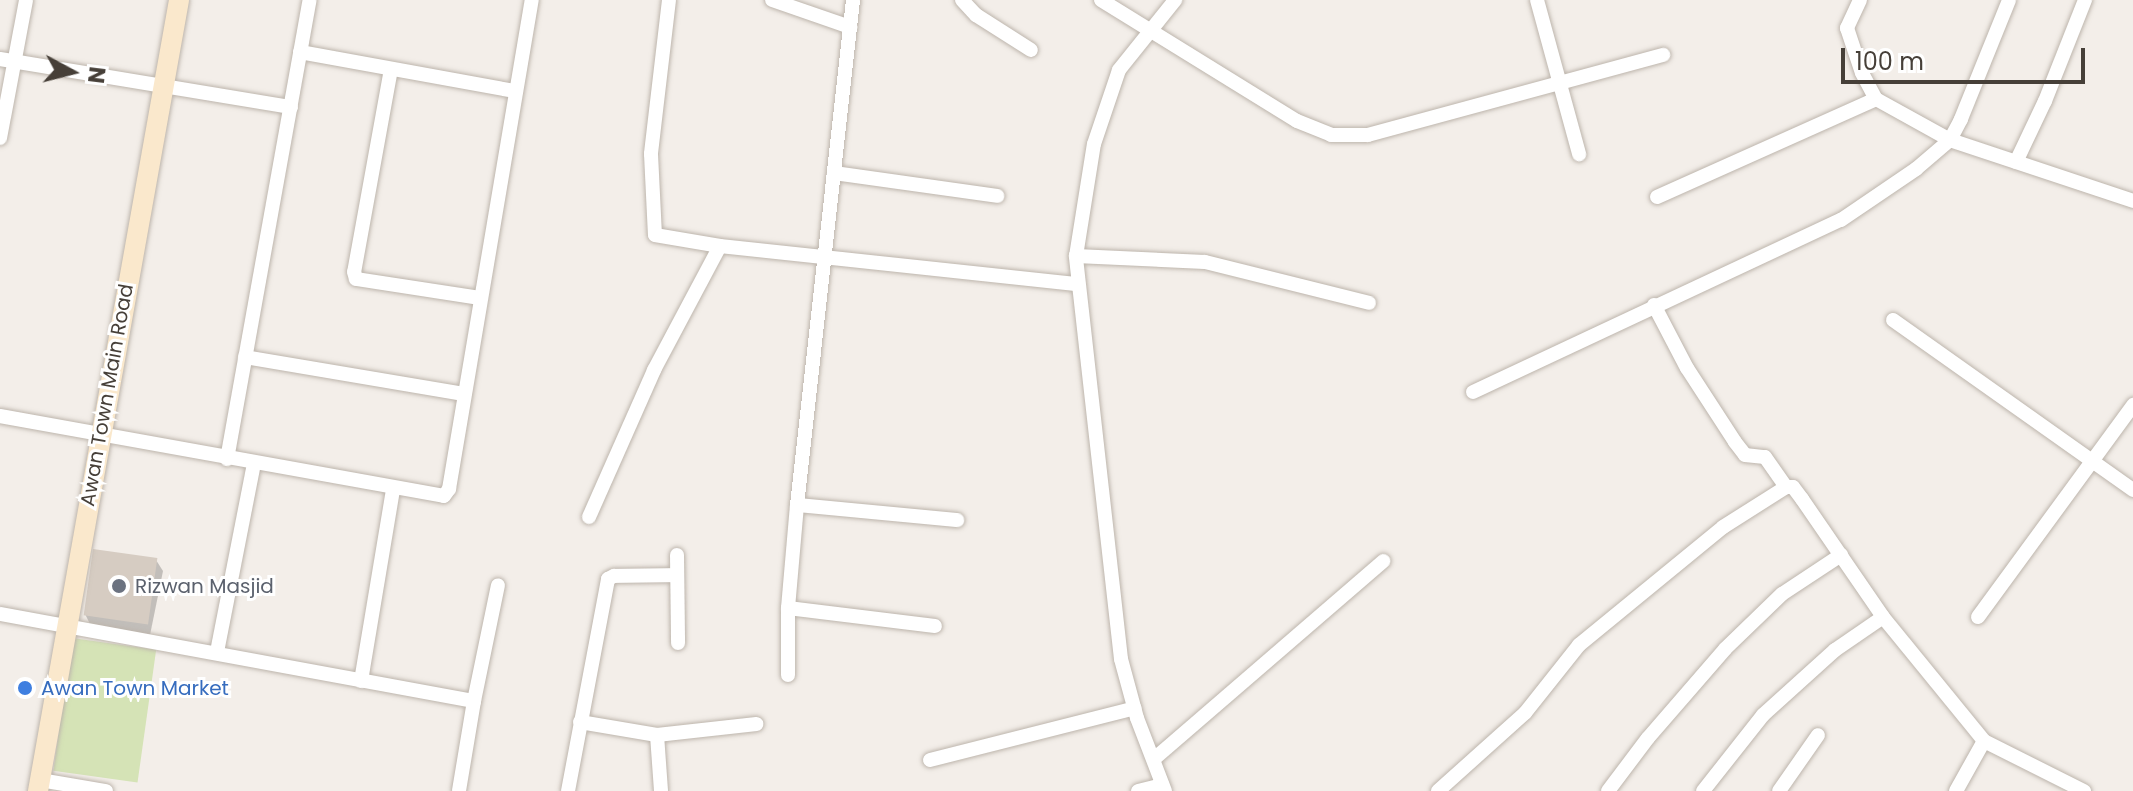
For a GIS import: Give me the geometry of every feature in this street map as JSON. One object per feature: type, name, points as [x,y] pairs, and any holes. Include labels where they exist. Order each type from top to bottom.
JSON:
[{"type":"street","points":[[0,138],[8,60],[26,0]]},
{"type":"street","name":"Awan Town Main Road","points":[[39,785],[179,0]]},
{"type":"street","points":[[227,459],[310,0]]},
{"type":"street","points":[[0,416],[393,490],[444,496],[449,489],[532,0]]},
{"type":"street","points":[[669,0],[651,154],[653,228],[662,237],[825,258],[1078,284]]},
{"type":"street","points":[[772,0],[850,27]]},
{"type":"street","points":[[788,675],[788,608],[797,505],[853,0]]},
{"type":"street","points":[[962,0],[976,15],[1031,50]]},
{"type":"street","points":[[1101,0],[1297,121],[1331,135],[1368,135],[1663,55]]},
{"type":"street","points":[[1138,791],[1164,788],[1121,659],[1109,524],[1076,256],[1094,144],[1119,70],[1175,0]]},
{"type":"street","points":[[1537,0],[1579,154]]},
{"type":"street","points":[[1860,0],[1847,28],[1862,73],[1876,99],[1950,140],[2133,201]]},
{"type":"street","points":[[1473,392],[1841,220],[1916,169],[1950,140],[2009,0]]},
{"type":"street","points":[[2016,162],[2045,101],[2085,0]]},
{"type":"street","points":[[300,52],[515,91]]},
{"type":"street","points":[[8,60],[291,107]]},
{"type":"street","points":[[391,69],[354,272],[356,279],[480,298]]},
{"type":"street","points":[[1657,197],[1876,99]]},
{"type":"street","points":[[834,173],[997,196]]},
{"type":"street","points":[[589,517],[654,370],[720,246]]},
{"type":"street","points":[[1076,256],[1205,262],[1369,303]]},
{"type":"street","points":[[1654,305],[1687,368],[1735,442],[1745,455],[1765,457],[1786,487]]},
{"type":"street","points":[[1893,320],[2133,490]]},
{"type":"street","points":[[245,357],[463,394]]},
{"type":"street","points":[[1978,617],[2133,405]]},
{"type":"street","points":[[217,652],[254,464]]},
{"type":"street","points":[[1438,791],[1525,713],[1579,645],[1712,536],[1786,487],[1793,487],[1883,617],[1984,741],[2084,791]]},
{"type":"street","points":[[361,681],[393,490]]},
{"type":"street","points":[[797,505],[957,520]]},
{"type":"street","points":[[677,555],[678,643]]},
{"type":"street","points":[[1608,791],[1648,738],[1725,649],[1782,594],[1841,555]]},
{"type":"street","points":[[1154,759],[1383,561]]},
{"type":"street","points":[[568,791],[608,579],[614,576],[677,575]]},
{"type":"street","points":[[459,791],[498,585]]},
{"type":"street","points":[[788,608],[935,626]]},
{"type":"street","points":[[0,614],[474,701]]},
{"type":"street","points":[[1703,791],[1763,715],[1835,650],[1883,617]]},
{"type":"street","points":[[930,760],[1135,708]]},
{"type":"street","points":[[580,722],[657,735],[756,724]]},
{"type":"street","points":[[657,735],[661,791]]},
{"type":"street","points":[[1779,791],[1818,735]]},
{"type":"street","points":[[1956,791],[1984,741]]},
{"type":"street","points":[[39,785],[106,791]]},
{"type":"green space","points":[[72,638],[156,650],[138,783],[53,771]]},
{"type":"building","name":"Rizwan Masjid","points":[[93,549],[157,558],[148,624],[84,615]]},
{"type":"place","name":"Rizwan Masjid","points":[[119,586]]},
{"type":"place","name":"Awan Town Market","points":[[25,688]]}]
